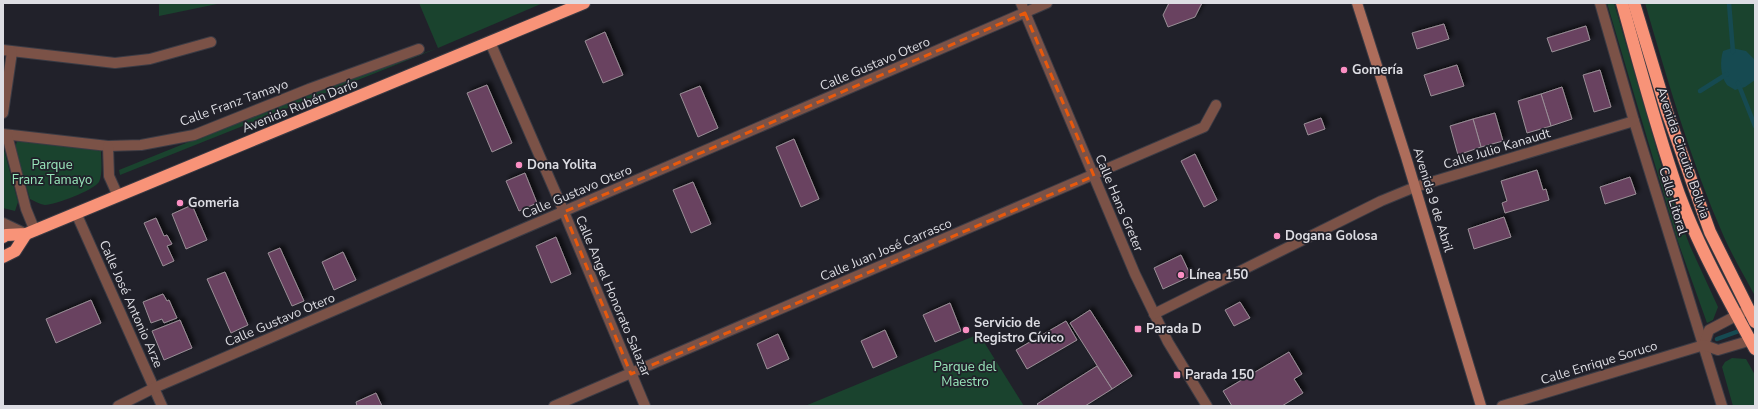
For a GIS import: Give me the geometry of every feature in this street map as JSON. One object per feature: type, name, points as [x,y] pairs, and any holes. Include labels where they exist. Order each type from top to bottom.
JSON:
[{"type":"highway","name":"Avenida Rubén Darío","points":[[3,237],[6,235],[30,232],[584,3]]},
{"type":"highway","name":"Avenida Circuito Bolivia","points":[[1622,3],[1654,115],[1680,195],[1704,252],[1737,316],[1753,343]]},
{"type":"highway","name":"Avenida Circuito Bolivia","points":[[1634,3],[1666,112],[1691,184],[1710,232],[1755,322]]},
{"type":"highway","points":[[3,257],[15,251],[30,232]]},
{"type":"main road","name":"Avenida 9 de Abril","points":[[1357,3],[1415,187],[1480,406]]},
{"type":"street","name":"Calle Hans Greter","points":[[1021,3],[1135,274],[1168,342],[1207,406]]},
{"type":"street","name":"Calle Gustavo Otero","points":[[118,406],[154,388],[1047,3]]},
{"type":"street","name":"Calle Litoral","points":[[1600,3],[1634,121],[1722,406]]},
{"type":"street","points":[[3,113],[7,51],[114,63],[150,59],[211,42]]},
{"type":"street","name":"Calle Angel Honorato Salazar","points":[[490,42],[564,212],[645,406]]},
{"type":"street","name":"Calle Franz Tamayo","points":[[5,134],[108,146],[141,145],[194,135],[309,89],[419,49]]},
{"type":"street","name":"Calle Juan José Carrasco","points":[[554,406],[1094,176],[1204,127],[1216,105]]},
{"type":"street","name":"Calle Julio Kanaudt","points":[[1154,314],[1381,201],[1415,187],[1634,121]]},
{"type":"street","points":[[3,223],[30,232],[26,209],[5,134]]},
{"type":"street","points":[[108,146],[109,176],[118,196]]},
{"type":"street","name":"Calle José Antonio Arze","points":[[76,213],[162,406]]},
{"type":"street","points":[[1704,345],[1709,330],[1748,309]]},
{"type":"street","name":"Calle Enrique Soruco","points":[[1502,406],[1704,345],[1718,350],[1753,343]]},
{"type":"highlighted area","points":[[1025,13],[1094,176],[631,374],[564,212]]},
{"type":"green space","points":[[159,3],[222,3],[159,16]]},
{"type":"green space","points":[[419,3],[543,3],[438,48]]},
{"type":"green space","points":[[1607,3],[1614,3],[1667,185],[1690,246],[1718,307],[1713,320],[1707,323],[1677,239]]},
{"type":"green space","points":[[1645,3],[1755,3],[1755,296],[1724,237],[1701,180],[1671,92]]},
{"type":"green space","points":[[438,48],[120,175],[119,170],[198,138]]},
{"type":"green space","name":"Parque Franz Tamayo","points":[[17,141],[97,148],[101,151],[101,171],[99,182],[82,193],[50,204],[43,205],[30,199],[15,148]]},
{"type":"green space","name":"Parque Franz Tamayo","points":[[3,146],[18,202],[15,211],[3,208]]},
{"type":"green space","name":"Parque del Maestro","points":[[979,334],[1024,406],[805,406],[967,339]]},
{"type":"green space","points":[[1732,358],[1746,359],[1755,375],[1755,406],[1733,406],[1722,367],[1725,362]]},
{"type":"water","points":[[1732,48],[1746,51],[1755,60],[1755,80],[1745,87],[1735,90],[1728,86],[1723,77],[1721,68],[1723,51]]},
{"type":"building","points":[[1169,3],[1202,3],[1195,17],[1168,27],[1163,15]]},
{"type":"building","points":[[1444,24],[1449,39],[1417,49],[1412,33]]},
{"type":"building","points":[[1586,26],[1590,40],[1552,52],[1547,38]]},
{"type":"building","points":[[605,32],[623,75],[603,83],[585,41]]},
{"type":"building","points":[[1457,65],[1464,86],[1431,96],[1424,75]]},
{"type":"building","points":[[1600,70],[1611,107],[1594,112],[1583,75]]},
{"type":"building","points":[[487,85],[512,143],[492,152],[467,93]]},
{"type":"building","points":[[700,86],[718,128],[698,137],[680,94]]},
{"type":"building","points":[[1562,87],[1572,119],[1551,126],[1541,94]]},
{"type":"building","points":[[1541,94],[1551,126],[1527,133],[1518,101]]},
{"type":"building","points":[[1495,113],[1503,141],[1481,147],[1473,119]]},
{"type":"building","points":[[1321,118],[1325,129],[1308,135],[1304,124]]},
{"type":"building","points":[[1473,119],[1481,147],[1458,155],[1450,126]]},
{"type":"building","points":[[794,139],[819,199],[801,207],[776,147]]},
{"type":"building","points":[[1195,154],[1217,200],[1204,207],[1181,161]]},
{"type":"building","points":[[1537,170],[1543,190],[1546,189],[1549,200],[1505,213],[1502,203],[1507,201],[1501,181]]},
{"type":"building","points":[[525,173],[537,203],[519,211],[506,181]]},
{"type":"building","points":[[1630,177],[1636,194],[1605,204],[1600,187]]},
{"type":"building","points":[[693,182],[711,224],[691,233],[673,190]]},
{"type":"building","points":[[192,205],[207,240],[186,249],[172,214]]},
{"type":"building","points":[[1504,217],[1511,237],[1474,249],[1468,229]]},
{"type":"building","points":[[156,218],[164,236],[167,235],[172,244],[167,246],[174,261],[163,266],[144,223]]},
{"type":"building","points":[[556,237],[571,274],[551,283],[536,246]]},
{"type":"building","points":[[280,248],[304,301],[292,306],[268,253]]},
{"type":"building","points":[[343,252],[356,280],[334,290],[322,262]]},
{"type":"building","points":[[1181,255],[1191,276],[1163,289],[1154,268]]},
{"type":"building","points":[[225,272],[248,325],[231,333],[207,279]]},
{"type":"building","points":[[163,294],[167,301],[169,300],[177,318],[164,323],[162,319],[151,323],[143,302]]},
{"type":"building","points":[[91,300],[101,323],[56,343],[46,319]]},
{"type":"building","points":[[1240,302],[1250,318],[1234,326],[1225,310]]},
{"type":"building","points":[[950,303],[961,331],[935,342],[923,315]]},
{"type":"building","points":[[1090,310],[1132,376],[1112,389],[1070,323]]},
{"type":"building","points":[[180,320],[192,348],[164,360],[152,331]]},
{"type":"building","points":[[1066,321],[1077,340],[1027,369],[1016,350]]},
{"type":"building","points":[[885,330],[897,357],[873,368],[861,341]]},
{"type":"building","points":[[778,334],[789,359],[767,369],[757,344]]},
{"type":"building","points":[[1289,352],[1302,374],[1294,379],[1303,393],[1282,406],[1232,406],[1223,391]]},
{"type":"building","points":[[1097,366],[1112,389],[1085,406],[1039,406],[1037,404]]},
{"type":"building","points":[[376,393],[382,406],[357,406],[356,402]]},
{"type":"waterway","points":[[1729,3],[1733,52]]},
{"type":"waterway","points":[[1700,91],[1727,74]]},
{"type":"waterway","points":[[1738,83],[1755,126]]},
{"type":"waterway","points":[[1717,339],[1739,331]]},
{"type":"place","name":"Gomería","points":[[1344,70]]},
{"type":"place","name":"Dona Yolita","points":[[519,165]]},
{"type":"place","name":"Gomeria","points":[[180,203]]},
{"type":"place","name":"Dogana Golosa","points":[[1277,236]]},
{"type":"place","name":"Línea 150","points":[[1181,275]]},
{"type":"place","name":"Parada D","points":[[1138,329]]},
{"type":"place","name":"Servicio de Registro Cívico","points":[[966,330]]},
{"type":"place","name":"Parada 150","points":[[1177,375]]}]
